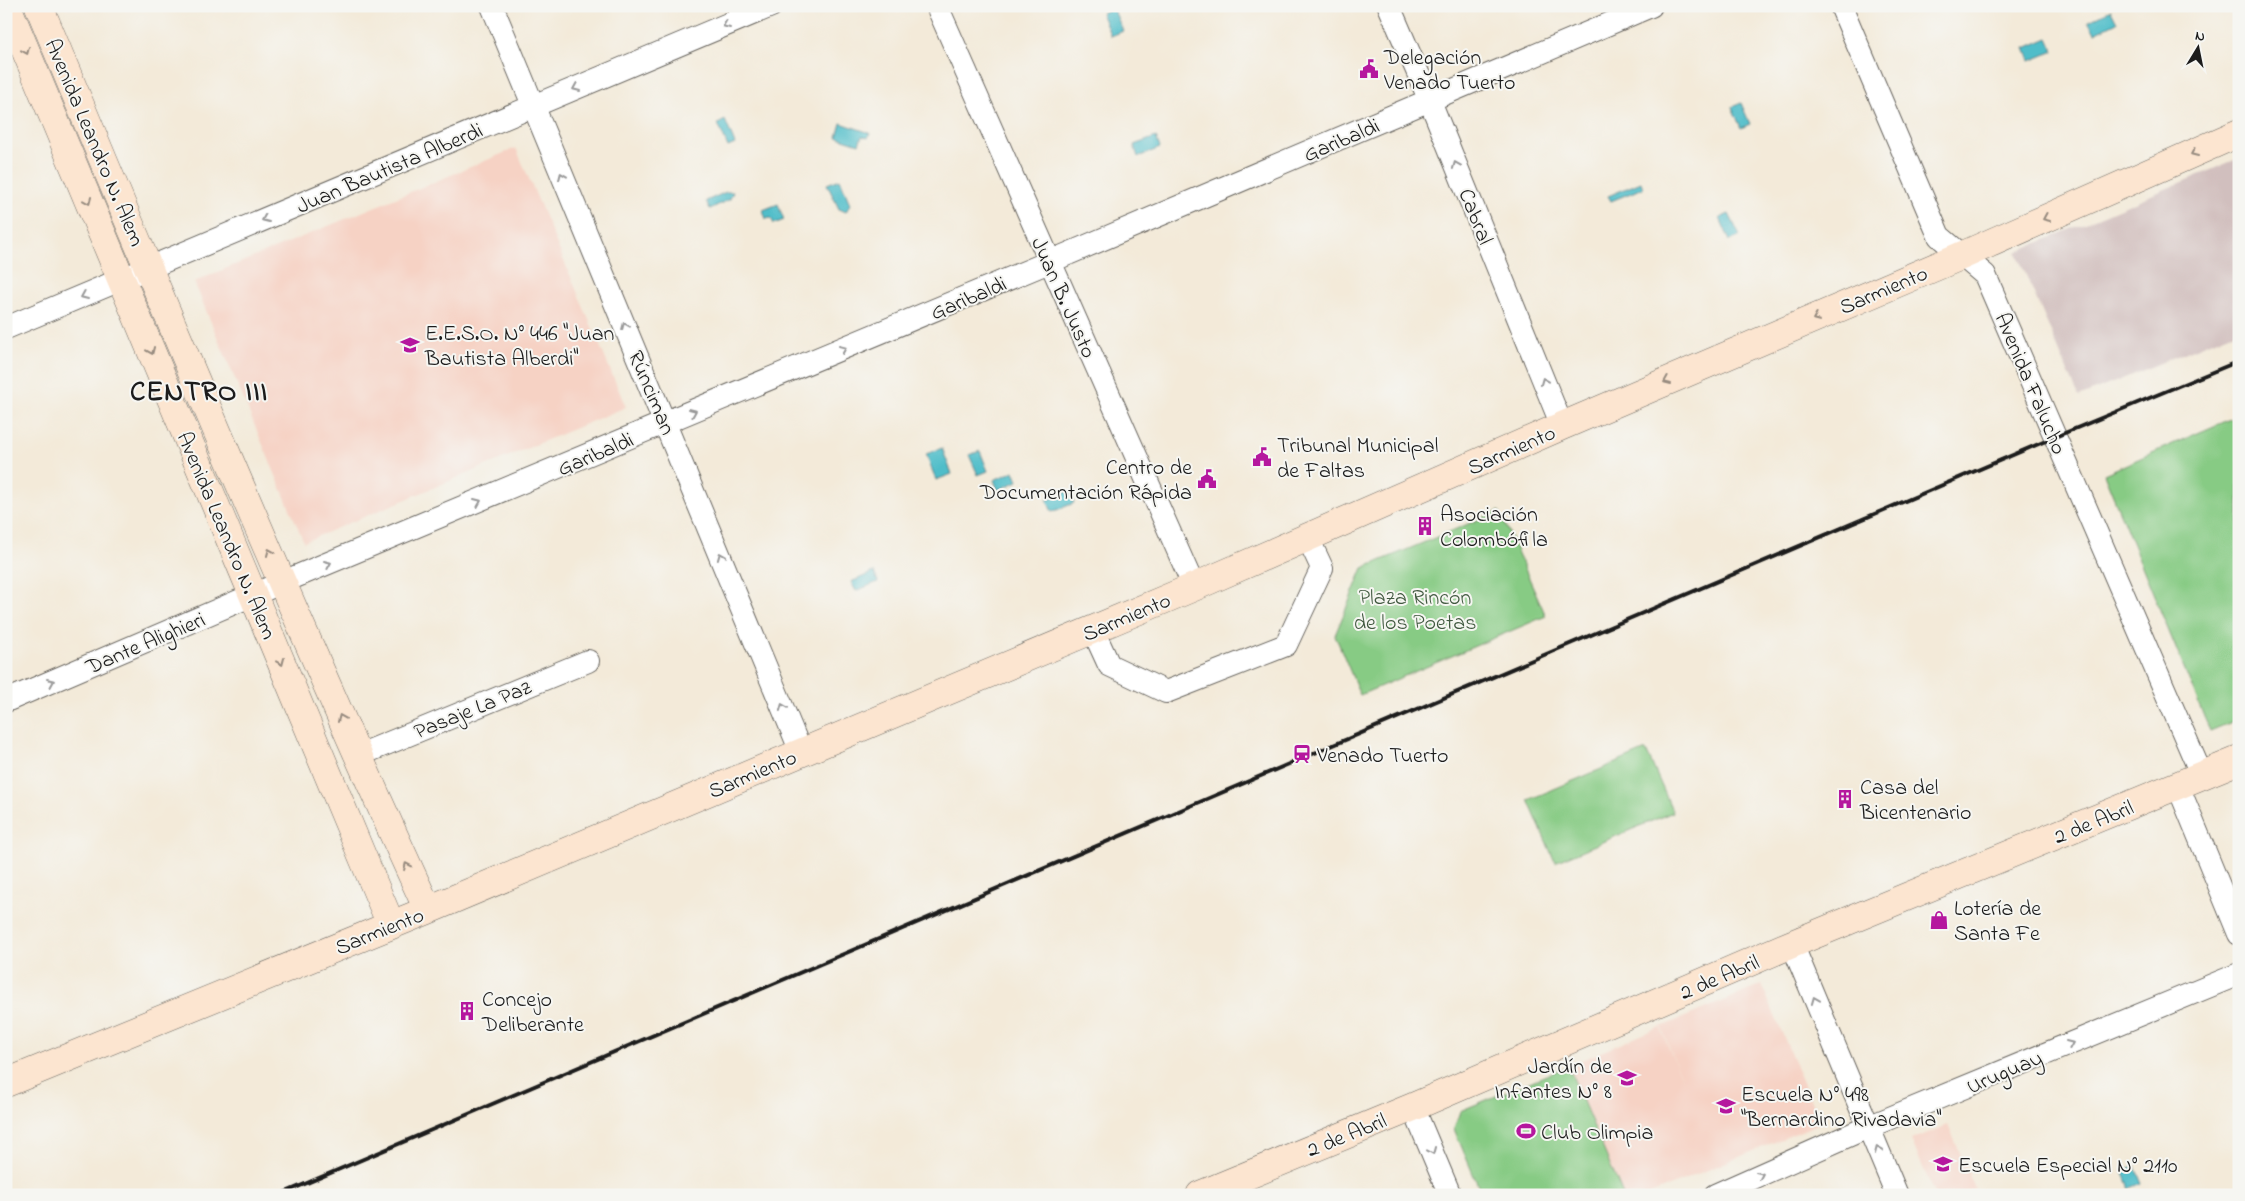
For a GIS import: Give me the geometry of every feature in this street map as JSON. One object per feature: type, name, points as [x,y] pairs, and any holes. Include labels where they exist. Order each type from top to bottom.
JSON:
[{"type":"main road","name":"Avenida Leandro N. Alem","points":[[7,6],[391,925]]},
{"type":"main road","name":"Avenida Leandro N. Alem","points":[[39,6],[148,268],[357,756],[428,910]]},
{"type":"main road","name":"Sarmiento","points":[[6,1083],[428,910],[1093,630],[1562,426],[1961,256],[2239,133]]},
{"type":"main road","name":"2 de Abril","points":[[1200,1195],[1413,1107],[1792,944],[2239,760]]},
{"type":"street","name":"Rúnciman","points":[[492,6],[532,106],[667,424],[801,752]]},
{"type":"street","name":"Juan Bautista Alberdi","points":[[6,328],[771,6]]},
{"type":"street","name":"Juan B. Justo","points":[[937,6],[1194,587]]},
{"type":"street","name":"Cabral","points":[[1389,6],[1430,101],[1562,426]]},
{"type":"street","name":"Garibaldi","points":[[283,582],[667,424],[1651,6]]},
{"type":"street","name":"Avenida Falucho","points":[[1841,6],[1939,236],[1985,275],[2190,781],[2239,934]]},
{"type":"street","points":[[1093,630],[1109,665],[1166,692],[1286,645],[1322,568],[1308,538]]},
{"type":"street","name":"Dante Alighieri","points":[[6,701],[283,582]]},
{"type":"street","name":"Pasaje La Paz","points":[[357,756],[588,661]]},
{"type":"street","points":[[1792,944],[1897,1195]]},
{"type":"street","name":"Uruguay","points":[[1715,1195],[1868,1128],[2239,974]]},
{"type":"street","points":[[1413,1107],[1450,1195]]},
{"type":"shaded area","name":"E.E.S.O. N° 446 \"Juan Bautista Alberdi\"","points":[[516,148],[626,407],[304,542],[194,282]]},
{"type":"shaded area","points":[[2239,158],[2239,330],[2079,397],[2016,252]]},
{"type":"shaded area","name":"Escuela N° 498 \"Bernardino Rivadavia\"","points":[[1762,985],[1820,1123],[1648,1195],[1623,1195],[1568,1066],[1660,1027],[1685,1086],[1661,1027]]},
{"type":"shaded area","name":"Escuela Especial N° 2110","points":[[1948,1125],[1975,1188],[1960,1195],[1935,1195],[1911,1140]]},
{"type":"green space","points":[[2239,415],[2239,719],[2210,731],[2104,474]]},
{"type":"green space","name":"Plaza Rincón de los Poetas","points":[[1499,511],[1546,616],[1360,695],[1335,635],[1363,568]]},
{"type":"green space","points":[[1646,750],[1673,812],[1555,862],[1528,800]]},
{"type":"green space","name":"Club Olimpia","points":[[1568,1066],[1623,1195],[1482,1195],[1454,1129],[1460,1111]]},
{"type":"water","points":[[1113,8],[1123,31],[1111,36],[1101,13]]},
{"type":"water","points":[[2111,10],[2117,22],[2095,33],[2088,21]]},
{"type":"water","points":[[2048,38],[2054,51],[2030,61],[2025,48]]},
{"type":"water","points":[[1741,103],[1750,124],[1741,128],[1732,107]]},
{"type":"water","points":[[725,120],[735,144],[728,147],[718,124]]},
{"type":"water","points":[[841,123],[870,133],[868,138],[862,136],[859,144],[837,137]]},
{"type":"water","points":[[1156,137],[1160,148],[1138,157],[1134,145]]},
{"type":"water","points":[[840,179],[850,204],[846,212],[839,209],[827,184]]},
{"type":"water","points":[[1641,182],[1643,188],[1611,201],[1608,196]]},
{"type":"water","points":[[726,192],[733,192],[730,199],[710,209],[706,201]]},
{"type":"water","points":[[778,204],[784,220],[774,224],[771,218],[766,219],[763,210]]},
{"type":"water","points":[[1729,214],[1740,236],[1730,241],[1720,218]]},
{"type":"water","points":[[942,448],[952,474],[936,480],[926,454]]},
{"type":"water","points":[[980,451],[988,471],[978,475],[969,455]]},
{"type":"water","points":[[1014,471],[1018,481],[998,490],[994,480]]},
{"type":"water","points":[[1069,491],[1074,503],[1052,512],[1047,500]]},
{"type":"water","points":[[874,572],[878,582],[856,591],[851,582]]},
{"type":"water","points":[[2135,1166],[2142,1183],[2130,1188],[2123,1171]]},
{"type":"railway","points":[[279,1195],[2055,437],[2239,361]]},
{"type":"place","name":"Delegación Venado Tuerto","points":[[1369,69]]},
{"type":"place","name":"E.E.S.O. N° 446 \"Juan Bautista Alberdi\"","points":[[410,345]]},
{"type":"place","name":"Tribunal Municipal de Faltas","points":[[1262,457]]},
{"type":"place","name":"Centro de Documentación Rápida","points":[[1207,479]]},
{"type":"place","name":"Asociación Colombófila","points":[[1425,526]]},
{"type":"place","name":"Venado Tuerto","points":[[1302,754]]},
{"type":"place","name":"Casa del Bicentenario","points":[[1845,799]]},
{"type":"place","name":"Lotería de Santa Fe","points":[[1939,920]]},
{"type":"place","name":"Concejo Deliberante","points":[[467,1011]]},
{"type":"place","name":"Jardín de Infantes N° 8","points":[[1627,1078]]},
{"type":"place","name":"Escuela N° 498 \"Bernardino Rivadavia\"","points":[[1726,1106]]},
{"type":"place","name":"Club Olimpia","points":[[1526,1131]]},
{"type":"place","name":"Escuela Especial N° 2110","points":[[1943,1164]]},
{"type":"district","name":"CENTRO III","points":[[199,390]]}]
